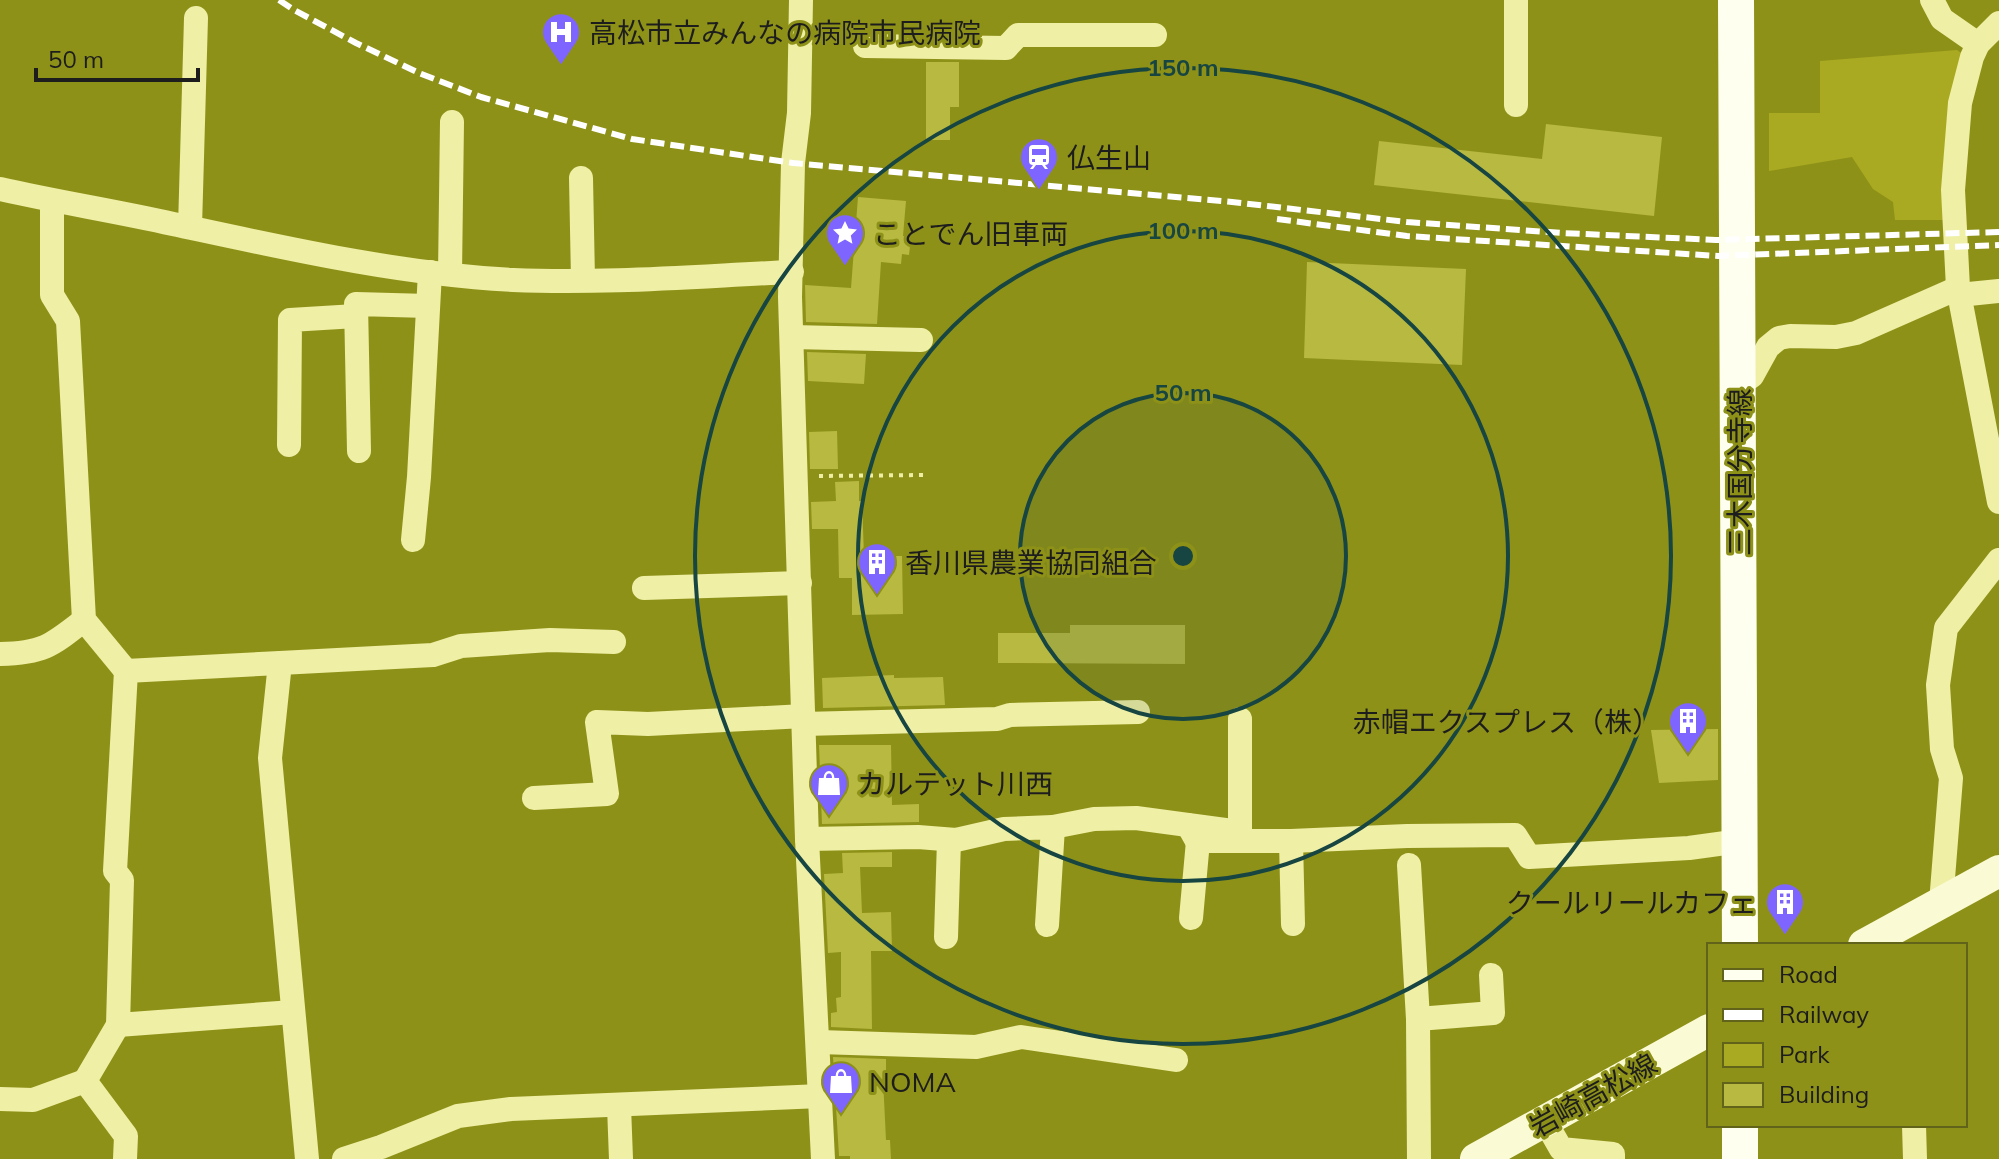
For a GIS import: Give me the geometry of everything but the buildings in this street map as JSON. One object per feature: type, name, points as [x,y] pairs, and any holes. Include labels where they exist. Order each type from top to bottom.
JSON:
[{"type":"main road","name":"三木国分寺線","points":[[1736,0],[1740,943]]},
{"type":"main road","points":[[1871,943],[1911,932],[1941,903],[1999,871]]},
{"type":"main road","name":"岩崎高松線","points":[[1476,1159],[1707,1031]]},
{"type":"main road","points":[[1740,1127],[1740,1159]]},
{"type":"street","points":[[801,0],[790,297],[807,839],[823,1159]]},
{"type":"street","points":[[1516,0],[1516,105]]},
{"type":"street","points":[[1932,0],[1942,19],[1978,44]]},
{"type":"street","points":[[190,227],[196,18]]},
{"type":"street","points":[[1999,23],[1978,44],[1972,57],[1960,103],[1953,190],[1958,291],[1999,502]]},
{"type":"street","points":[[865,46],[1006,48],[1018,35],[1155,35]]},
{"type":"street","points":[[413,540],[428,306],[440,273],[452,122]]},
{"type":"street","points":[[581,178],[583,280]]},
{"type":"street","points":[[0,189],[354,262],[440,273],[514,280],[583,280],[792,272]]},
{"type":"street","points":[[0,1099],[33,1100],[85,1081],[118,1025],[122,880],[115,871],[126,671],[84,620],[68,321],[52,295],[52,201]]},
{"type":"street","points":[[1739,385],[1752,376],[1768,347],[1779,338],[1836,337],[1856,333],[1958,291],[1999,291]]},
{"type":"street","points":[[359,451],[356,304],[428,306]]},
{"type":"street","points":[[289,445],[290,320],[356,316]]},
{"type":"street","points":[[792,337],[921,340]]},
{"type":"street","points":[[1941,903],[1951,778],[1942,749],[1938,685],[1946,628],[1999,560]]},
{"type":"street","points":[[644,588],[800,583]]},
{"type":"street","points":[[0,654],[35,651],[54,644],[84,620]]},
{"type":"street","points":[[126,671],[433,655],[461,646],[550,640],[614,642]]},
{"type":"street","points":[[280,663],[270,758],[307,1159]]},
{"type":"street","points":[[534,798],[607,794],[597,722],[997,719],[1010,715],[1138,712]]},
{"type":"street","points":[[1193,833],[1240,832],[1240,719]]},
{"type":"street","points":[[807,839],[918,837],[956,840],[1004,829],[1053,827],[1094,819],[1136,818],[1193,833],[1291,841],[1515,835],[1529,857],[1689,848],[1740,841]]},
{"type":"street","points":[[1047,925],[1053,827]]},
{"type":"street","points":[[1191,918],[1193,833]]},
{"type":"street","points":[[946,937],[949,840]]},
{"type":"street","points":[[1291,841],[1293,924]]},
{"type":"street","points":[[1409,865],[1418,1019],[1419,1159]]},
{"type":"street","points":[[1418,1019],[1493,1013],[1491,975]]},
{"type":"street","points":[[118,1025],[293,1012]]},
{"type":"street","points":[[819,1042],[976,1047],[1021,1037],[1176,1060]]},
{"type":"street","points":[[85,1081],[126,1136],[125,1159]]},
{"type":"street","points":[[345,1159],[458,1116],[511,1109],[821,1096]]},
{"type":"street","points":[[619,1106],[621,1159]]},
{"type":"street","points":[[1545,1121],[1561,1149],[1613,1154],[1613,1159]]},
{"type":"street","points":[[1914,1127],[1915,1159]]},
{"type":"path","points":[[797,476],[925,475]]},
{"type":"green space","points":[[1957,50],[1968,58],[1951,220],[1895,220],[1893,202],[1873,189],[1852,157],[1769,171],[1769,113],[1820,113],[1820,61]]},
{"type":"railway","points":[[279,0],[356,43],[419,73],[481,97],[632,139],[793,163],[1232,202],[1407,222],[1562,233],[1716,240],[1999,232]]},
{"type":"railway","points":[[1277,219],[1407,236],[1718,256],[1999,245]]},
{"type":"place","name":"高松市立みんなの病院市民病院","points":[[561,66]]},
{"type":"place","name":"仏生山","points":[[1039,191]]},
{"type":"place","name":"ことでん旧車両","points":[[845,267]]},
{"type":"place","name":"香川県農業協同組合","points":[[877,596]]},
{"type":"place","name":"赤帽エクスプレス（株）","points":[[1688,755]]},
{"type":"place","name":"カルテット川西","points":[[829,817]]},
{"type":"place","name":"クールリールカフェ","points":[[1785,936]]},
{"type":"place","name":"NOMA","points":[[841,1115]]}]
